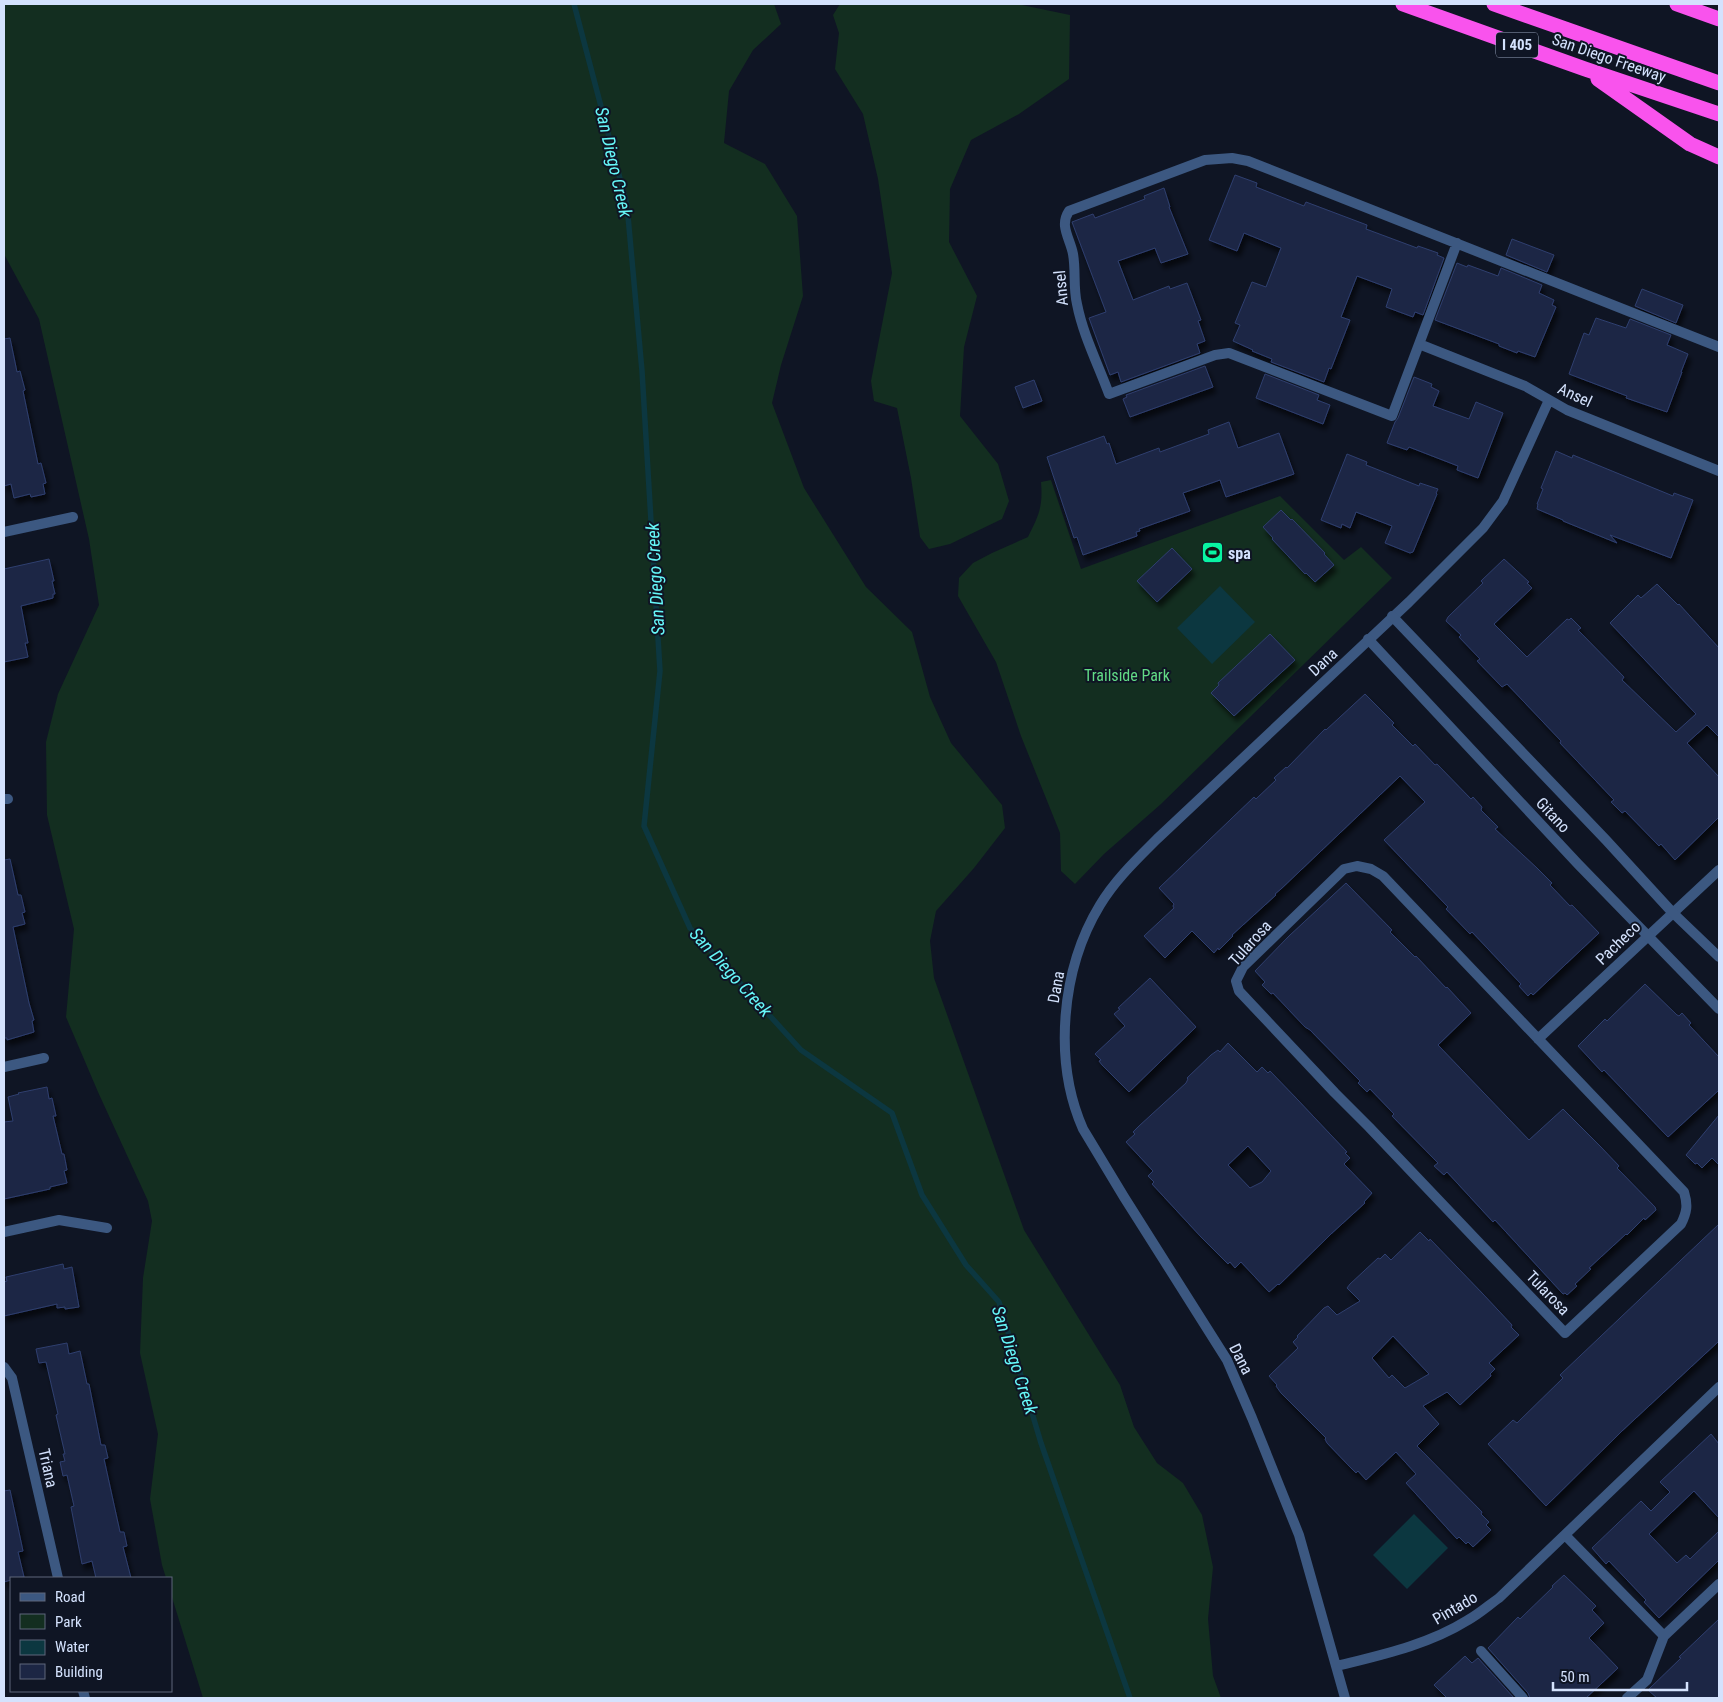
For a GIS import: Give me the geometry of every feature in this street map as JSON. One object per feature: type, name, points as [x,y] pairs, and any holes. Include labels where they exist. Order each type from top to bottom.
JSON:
[{"type":"highway","name":"San Diego Freeway","points":[[1403,4],[1585,69],[1719,114]]},
{"type":"highway","points":[[1494,4],[1719,83]]},
{"type":"highway","points":[[1677,4],[1719,18]]},
{"type":"highway","points":[[1585,69],[1690,144],[1719,157]]},
{"type":"street","name":"Ansel","points":[[1457,243],[1392,416],[1230,353],[1215,355],[1109,394],[1081,320],[1076,301],[1075,266],[1064,225],[1065,218],[1070,211],[1205,160],[1232,158],[1248,161],[1457,243],[1719,347]]},
{"type":"street","name":"Ansel","points":[[1419,344],[1525,386],[1567,410],[1719,471]]},
{"type":"street","name":"Dana","points":[[1345,1698],[1299,1536],[1227,1360],[1083,1129],[1075,1105],[1066,1063],[1064,1045],[1066,1008],[1077,957],[1090,923],[1112,888],[1133,862],[1483,528],[1503,501],[1549,400]]},
{"type":"street","points":[[4,532],[73,517]]},
{"type":"street","name":"Gitano","points":[[1392,616],[1606,840],[1672,912],[1719,958]]},
{"type":"street","name":"Gitano","points":[[1368,639],[1647,936],[1719,1009]]},
{"type":"street","name":"Tularosa","points":[[1357,866],[1371,869],[1383,876],[1538,1039],[1684,1192],[1687,1201],[1687,1212],[1681,1224],[1565,1333],[1239,991],[1236,981],[1243,967],[1344,869],[1357,866]]},
{"type":"street","name":"Pacheco","points":[[1538,1039],[1719,870]]},
{"type":"street","points":[[4,1067],[44,1058]]},
{"type":"street","points":[[4,1232],[59,1220],[107,1228]]},
{"type":"street","name":"Triana","points":[[4,1367],[12,1378],[58,1577]]},
{"type":"street","name":"Pintado","points":[[1337,1666],[1401,1650],[1435,1637],[1467,1621],[1499,1598],[1719,1387]]},
{"type":"street","points":[[1565,1535],[1664,1636]]},
{"type":"street","points":[[1628,1698],[1647,1680],[1664,1636],[1719,1584]]},
{"type":"street","points":[[1481,1651],[1523,1698]]},
{"type":"green space","points":[[4,4],[774,4],[781,24],[753,50],[729,91],[724,143],[765,164],[797,216],[803,296],[781,365],[772,403],[804,488],[866,587],[912,632],[930,697],[951,743],[1002,805],[1005,828],[974,868],[936,911],[930,941],[934,978],[1024,1230],[1120,1385],[1134,1427],[1157,1463],[1183,1483],[1202,1515],[1213,1567],[1208,1619],[1213,1676],[1221,1698],[203,1698],[172,1597],[172,1577],[166,1577],[162,1565],[150,1499],[158,1434],[140,1353],[143,1278],[152,1221],[148,1201],[66,1017],[74,929],[47,815],[46,742],[58,694],[99,605],[89,539],[39,319],[4,254]]},
{"type":"green space","points":[[840,4],[1017,4],[1070,15],[1069,79],[1019,114],[971,140],[950,189],[949,242],[977,296],[964,347],[960,416],[998,464],[1009,501],[1002,519],[950,544],[929,549],[920,537],[897,408],[874,401],[871,381],[892,273],[878,179],[863,114],[835,69],[839,33],[833,15]]},
{"type":"green space","name":"Trailside Park","points":[[1051,480],[1081,569],[1280,496],[1344,560],[1361,547],[1392,578],[1161,804],[1104,854],[1075,884],[1061,871],[1060,833],[1021,736],[996,662],[958,596],[959,578],[973,563],[1028,537],[1039,511],[1041,482]]},
{"type":"water","name":"spa","points":[[1211,542],[1222,553],[1212,564],[1201,553]]},
{"type":"water","points":[[1220,586],[1255,622],[1212,664],[1177,628]]},
{"type":"water","points":[[1414,1514],[1448,1548],[1407,1589],[1373,1555]]},
{"type":"building","points":[[1235,175],[1257,183],[1256,187],[1304,206],[1306,202],[1367,225],[1366,229],[1417,248],[1418,246],[1438,253],[1437,255],[1444,258],[1423,315],[1415,312],[1413,317],[1386,307],[1392,289],[1357,276],[1341,317],[1350,320],[1324,382],[1271,362],[1272,359],[1233,341],[1240,325],[1235,323],[1252,282],[1266,287],[1281,248],[1244,233],[1237,251],[1209,240]]},
{"type":"building","points":[[1164,188],[1169,207],[1188,254],[1161,263],[1155,248],[1118,261],[1133,300],[1169,286],[1170,289],[1187,283],[1201,320],[1198,321],[1205,341],[1197,344],[1200,353],[1121,382],[1118,372],[1110,375],[1089,318],[1106,312],[1072,222],[1093,214],[1095,218],[1145,199],[1144,196]]},
{"type":"building","points":[[1512,239],[1554,255],[1547,272],[1506,255]]},
{"type":"building","points":[[1457,263],[1498,276],[1501,268],[1542,285],[1539,293],[1554,300],[1552,305],[1556,307],[1535,357],[1518,351],[1517,353],[1499,346],[1499,344],[1435,320]]},
{"type":"building","points":[[1642,289],[1683,305],[1676,323],[1635,306]]},
{"type":"building","points":[[1596,318],[1626,328],[1630,319],[1671,335],[1667,345],[1688,354],[1667,412],[1626,398],[1627,396],[1569,374],[1584,333],[1589,335]]},
{"type":"building","points":[[10,338],[17,372],[20,371],[25,390],[23,391],[38,464],[41,463],[46,483],[43,484],[45,494],[31,497],[30,494],[14,498],[11,484],[4,486],[4,339]]},
{"type":"building","points":[[1205,366],[1213,387],[1130,417],[1123,399],[1127,397],[1126,395]]},
{"type":"building","points":[[1265,374],[1319,395],[1317,400],[1330,405],[1323,424],[1256,398]]},
{"type":"building","points":[[1414,377],[1432,384],[1431,387],[1439,391],[1433,406],[1469,419],[1476,402],[1503,413],[1478,478],[1457,470],[1458,466],[1409,447],[1407,450],[1387,443]]},
{"type":"building","points":[[1034,380],[1042,401],[1023,408],[1015,387]]},
{"type":"building","points":[[1229,422],[1238,448],[1279,433],[1294,474],[1226,497],[1220,480],[1183,493],[1190,511],[1139,529],[1140,531],[1136,532],[1137,536],[1083,555],[1077,537],[1074,538],[1047,457],[1104,436],[1107,444],[1109,443],[1116,464],[1159,448],[1160,452],[1209,434],[1208,430]]},
{"type":"building","points":[[1556,451],[1572,458],[1573,455],[1673,496],[1674,493],[1693,500],[1671,558],[1610,535],[1617,543],[1537,509],[1543,489],[1541,488]]},
{"type":"building","points":[[1347,454],[1367,462],[1366,465],[1419,486],[1420,483],[1438,489],[1413,552],[1410,553],[1385,543],[1392,526],[1356,512],[1350,528],[1342,524],[1341,528],[1321,520]]},
{"type":"building","points":[[1281,510],[1325,553],[1334,565],[1315,582],[1305,574],[1263,527]]},
{"type":"building","points":[[1172,548],[1192,569],[1157,602],[1137,581]]},
{"type":"building","points":[[49,559],[54,581],[52,581],[55,594],[53,594],[53,598],[21,606],[28,643],[25,643],[28,657],[4,662],[4,569]]},
{"type":"building","points":[[1504,559],[1529,582],[1527,583],[1532,588],[1494,624],[1527,657],[1567,619],[1571,618],[1581,628],[1578,630],[1624,677],[1622,680],[1676,732],[1696,714],[1610,623],[1638,595],[1641,598],[1657,584],[1679,604],[1719,648],[1719,737],[1707,725],[1687,743],[1719,777],[1719,817],[1675,860],[1661,844],[1659,846],[1625,811],[1622,813],[1611,802],[1614,800],[1560,743],[1561,741],[1507,684],[1502,687],[1477,661],[1480,659],[1459,637],[1461,635],[1446,621],[1483,583],[1481,581]]},
{"type":"building","points":[[1270,634],[1295,660],[1234,716],[1211,693],[1219,685],[1218,683]]},
{"type":"building","points":[[1365,694],[1394,723],[1392,725],[1413,746],[1415,744],[1435,765],[1437,764],[1471,799],[1473,797],[1482,807],[1481,810],[1498,827],[1495,829],[1552,883],[1550,885],[1599,933],[1533,995],[1531,993],[1528,996],[1519,986],[1521,984],[1472,932],[1470,934],[1446,909],[1448,907],[1384,840],[1425,802],[1400,776],[1232,935],[1219,950],[1218,948],[1214,953],[1192,931],[1165,958],[1144,936],[1174,908],[1174,904],[1159,888],[1254,797],[1256,799],[1276,780],[1274,778],[1287,768],[1325,729]]},
{"type":"building","points":[[10,859],[18,895],[21,895],[25,912],[22,913],[25,924],[13,927],[34,1020],[32,1021],[34,1032],[7,1040],[7,1038],[4,1038],[4,860]]},
{"type":"building","points":[[1346,883],[1392,930],[1390,932],[1471,1013],[1438,1045],[1529,1140],[1563,1109],[1619,1166],[1617,1168],[1655,1207],[1656,1210],[1645,1220],[1644,1218],[1589,1268],[1591,1269],[1575,1284],[1577,1286],[1567,1295],[1563,1294],[1495,1220],[1493,1222],[1447,1172],[1444,1175],[1434,1166],[1438,1163],[1392,1116],[1394,1114],[1370,1089],[1367,1092],[1358,1083],[1360,1081],[1310,1030],[1273,993],[1271,994],[1262,985],[1265,982],[1255,971],[1289,936]]},
{"type":"building","points":[[1150,978],[1196,1027],[1129,1092],[1102,1065],[1099,1061],[1101,1060],[1095,1054],[1125,1026],[1114,1014],[1120,1009],[1118,1008]]},
{"type":"building","points":[[1645,984],[1677,1015],[1679,1016],[1682,1013],[1691,1023],[1689,1025],[1719,1057],[1719,1090],[1668,1137],[1604,1070],[1602,1072],[1578,1046]]},
{"type":"building","points":[[1228,1043],[1257,1072],[1262,1067],[1268,1073],[1270,1071],[1347,1152],[1345,1153],[1350,1158],[1344,1164],[1372,1193],[1365,1203],[1279,1285],[1269,1292],[1241,1262],[1235,1268],[1230,1262],[1228,1264],[1201,1237],[1152,1184],[1154,1182],[1148,1176],[1153,1171],[1126,1142],[1135,1134],[1133,1132],[1186,1083],[1187,1078],[1211,1055],[1218,1050],[1220,1052]],"holes":[[[1248,1146],[1271,1171],[1262,1182],[1250,1188],[1228,1165]]]},
{"type":"building","points":[[47,1087],[49,1099],[52,1098],[56,1116],[53,1116],[62,1154],[64,1154],[67,1170],[64,1171],[67,1183],[50,1187],[50,1189],[4,1199],[4,1122],[13,1121],[8,1097]]},
{"type":"building","points":[[1719,1115],[1719,1165],[1712,1158],[1702,1168],[1686,1155]]},
{"type":"building","points":[[1719,1224],[1719,1341],[1622,1431],[1546,1506],[1488,1444],[1513,1420],[1517,1423],[1563,1378],[1560,1375]]},
{"type":"building","points":[[1420,1232],[1429,1241],[1430,1239],[1483,1294],[1519,1335],[1489,1363],[1495,1369],[1490,1374],[1491,1376],[1460,1405],[1447,1392],[1423,1406],[1439,1424],[1417,1446],[1482,1512],[1481,1514],[1489,1522],[1486,1525],[1491,1530],[1473,1547],[1468,1542],[1466,1544],[1459,1537],[1457,1539],[1406,1483],[1416,1474],[1396,1452],[1366,1480],[1358,1471],[1356,1473],[1327,1443],[1326,1438],[1281,1393],[1269,1376],[1298,1348],[1293,1342],[1324,1308],[1328,1306],[1337,1315],[1360,1301],[1347,1288],[1350,1284],[1378,1258],[1380,1259],[1385,1254],[1391,1260]],"holes":[[[1393,1336],[1429,1374],[1405,1388],[1392,1375],[1389,1378],[1372,1358]]]},
{"type":"building","points":[[63,1264],[64,1269],[72,1267],[79,1307],[57,1308],[57,1304],[4,1316],[4,1282],[7,1281],[6,1277]]},
{"type":"building","points":[[67,1343],[69,1354],[80,1351],[87,1384],[89,1384],[101,1445],[105,1445],[108,1458],[104,1459],[120,1532],[124,1532],[127,1546],[123,1547],[131,1577],[96,1577],[92,1561],[82,1564],[71,1507],[74,1506],[67,1475],[63,1476],[60,1462],[65,1461],[63,1454],[65,1454],[56,1415],[58,1414],[46,1362],[39,1363],[36,1349]]},
{"type":"building","points":[[1711,1434],[1719,1444],[1719,1518],[1694,1491],[1649,1534],[1677,1563],[1686,1555],[1690,1559],[1719,1531],[1719,1560],[1659,1618],[1644,1602],[1646,1600],[1609,1561],[1606,1564],[1592,1548],[1641,1501],[1651,1511],[1670,1492],[1660,1482]]},
{"type":"building","points":[[10,1490],[23,1551],[18,1552],[24,1577],[10,1577],[10,1580],[4,1582],[4,1491]]},
{"type":"building","points":[[1564,1575],[1596,1606],[1592,1610],[1604,1623],[1589,1638],[1618,1668],[1586,1698],[1530,1698],[1528,1693],[1488,1648],[1518,1617],[1520,1619]]},
{"type":"building","points":[[1719,1619],[1719,1698],[1657,1698],[1648,1690]]},
{"type":"building","points":[[1465,1656],[1472,1663],[1478,1658],[1514,1698],[1447,1698],[1434,1685]]},
{"type":"waterway","name":"San Diego Creek","points":[[574,4],[627,205],[642,371],[660,671],[644,826],[690,928],[801,1050],[892,1113],[922,1195],[966,1265],[999,1302],[1041,1443],[1130,1698]]},
{"type":"place","name":"spa","points":[[1212,553]]}]
